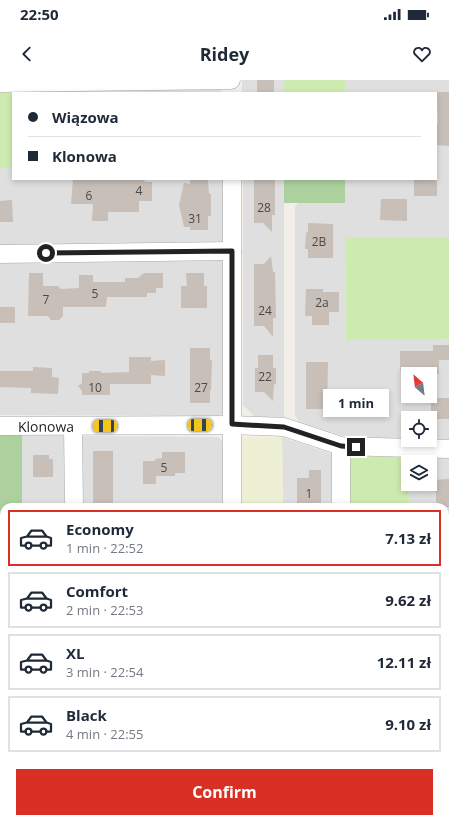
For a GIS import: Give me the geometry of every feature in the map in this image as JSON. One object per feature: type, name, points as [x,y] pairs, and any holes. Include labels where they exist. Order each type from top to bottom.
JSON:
[{"type":"street","points":[[0,83],[231,80],[231,92]]},
{"type":"street","points":[[232,180],[232,503]]},
{"type":"street","points":[[0,254],[232,251]]},
{"type":"street","name":"Klonowa","points":[[0,426],[232,424],[284,427],[341,446],[449,449]]},
{"type":"street","points":[[73,426],[74,503]]},
{"type":"street","points":[[341,446],[341,503]]},
{"type":"shaded area","points":[[242,80],[284,80],[284,92],[242,92]]},
{"type":"shaded area","points":[[345,80],[449,80],[449,237],[345,238],[346,339],[449,339],[449,440],[437,440],[437,411],[401,411],[401,439],[346,437],[299,422],[295,415],[295,207],[298,203],[345,203],[345,180],[437,180],[437,92],[345,92]]},
{"type":"shaded area","points":[[23,90],[220,90],[223,92],[23,92]]},
{"type":"shaded area","points":[[0,168],[12,168],[12,180],[225,180],[225,242],[221,246],[0,246]]},
{"type":"shaded area","points":[[243,180],[284,180],[284,417],[255,417],[243,405]]},
{"type":"shaded area","points":[[220,259],[225,263],[226,411],[219,416],[0,415],[0,260]]},
{"type":"shaded area","points":[[22,435],[62,435],[66,440],[66,503],[22,503]]},
{"type":"shaded area","points":[[84,436],[218,437],[225,443],[225,503],[80,503],[79,440]]},
{"type":"shaded area","points":[[282,437],[332,454],[335,503],[283,503]]},
{"type":"shaded area","points":[[437,457],[449,457],[449,503],[409,503],[409,491],[437,491]]},
{"type":"green space","points":[[284,80],[345,80],[345,92],[284,92]]},
{"type":"green space","points":[[0,90],[23,90],[23,92],[12,92],[12,168],[0,168]]},
{"type":"green space","points":[[284,180],[345,180],[345,203],[284,203]]},
{"type":"green space","points":[[345,237],[449,237],[449,339],[346,340]]},
{"type":"green space","points":[[0,435],[22,435],[22,503],[0,503]]},
{"type":"green space","points":[[240,437],[282,437],[283,503],[239,503]]},
{"type":"green space","points":[[347,456],[401,457],[401,491],[409,491],[409,503],[346,503]]},
{"type":"building","points":[[257,80],[274,80],[274,92],[257,92]]},
{"type":"building","points":[[437,92],[449,92],[449,146],[437,145]]},
{"type":"building","points":[[73,180],[144,180],[145,182],[152,182],[152,201],[139,201],[139,212],[108,212],[108,221],[92,221],[93,204],[71,204]]},
{"type":"building","points":[[190,180],[208,180],[209,194],[211,194],[211,216],[208,216],[208,230],[190,230],[190,227],[184,227],[179,205],[184,183],[190,184]]},
{"type":"building","points":[[254,180],[275,180],[275,215],[272,215],[272,232],[263,223],[254,223]]},
{"type":"building","points":[[414,180],[437,180],[437,196],[414,196]]},
{"type":"building","points":[[381,199],[407,199],[407,221],[380,220]]},
{"type":"building","points":[[12,200],[13,222],[0,222],[0,201]]},
{"type":"building","points":[[308,223],[333,224],[333,258],[308,258],[308,249],[305,249]]},
{"type":"building","points":[[271,256],[273,272],[275,272],[276,318],[273,318],[273,337],[264,326],[254,326],[254,264],[264,264]]},
{"type":"building","points":[[29,273],[43,273],[43,286],[58,286],[61,289],[79,288],[79,275],[93,275],[93,282],[125,282],[125,278],[138,278],[144,273],[163,273],[163,288],[156,288],[156,293],[147,293],[147,297],[107,297],[106,307],[63,307],[63,316],[59,320],[51,320],[48,316],[28,316]]},
{"type":"building","points":[[186,273],[204,273],[204,286],[207,286],[207,308],[181,308],[181,286],[187,286]]},
{"type":"building","points":[[306,289],[323,289],[323,292],[339,292],[339,312],[329,312],[329,325],[312,325],[312,316],[305,316]]},
{"type":"building","points":[[0,307],[15,307],[15,323],[0,323]]},
{"type":"building","points":[[433,345],[449,345],[449,360],[439,360],[439,374],[437,374],[437,367],[401,367],[400,371],[400,351],[433,351]]},
{"type":"building","points":[[190,348],[210,348],[210,360],[212,360],[210,403],[190,403]]},
{"type":"building","points":[[258,355],[273,355],[273,368],[276,368],[276,384],[274,384],[273,401],[264,392],[255,392],[255,368],[258,368]]},
{"type":"building","points":[[129,357],[151,357],[151,361],[165,360],[165,376],[151,375],[151,384],[110,384],[110,395],[82,395],[82,391],[78,386],[82,383],[82,373],[89,373],[89,371],[101,371],[101,373],[129,372]]},
{"type":"building","points":[[306,362],[328,362],[327,409],[306,409]]},
{"type":"building","points":[[33,367],[52,368],[52,377],[59,378],[58,394],[31,393],[31,388],[0,387],[0,371],[33,371]]},
{"type":"building","points":[[437,398],[449,398],[449,419],[437,419],[437,411],[431,411],[431,403],[437,403]]},
{"type":"building","points":[[93,451],[113,451],[113,503],[93,503]]},
{"type":"building","points":[[162,452],[185,452],[185,473],[175,473],[175,476],[156,476],[156,484],[143,484],[143,461],[155,461],[155,459],[162,458]]},
{"type":"building","points":[[33,455],[49,455],[49,459],[53,459],[53,477],[33,477]]},
{"type":"building","points":[[309,470],[321,470],[321,503],[297,503],[297,478],[309,478]]},
{"type":"building","points":[[449,479],[449,503],[436,503],[436,492],[433,491],[437,491],[437,480]]},
{"type":"route","points":[[46,253],[232,251],[232,424],[284,427],[341,446],[356,447]]}]
